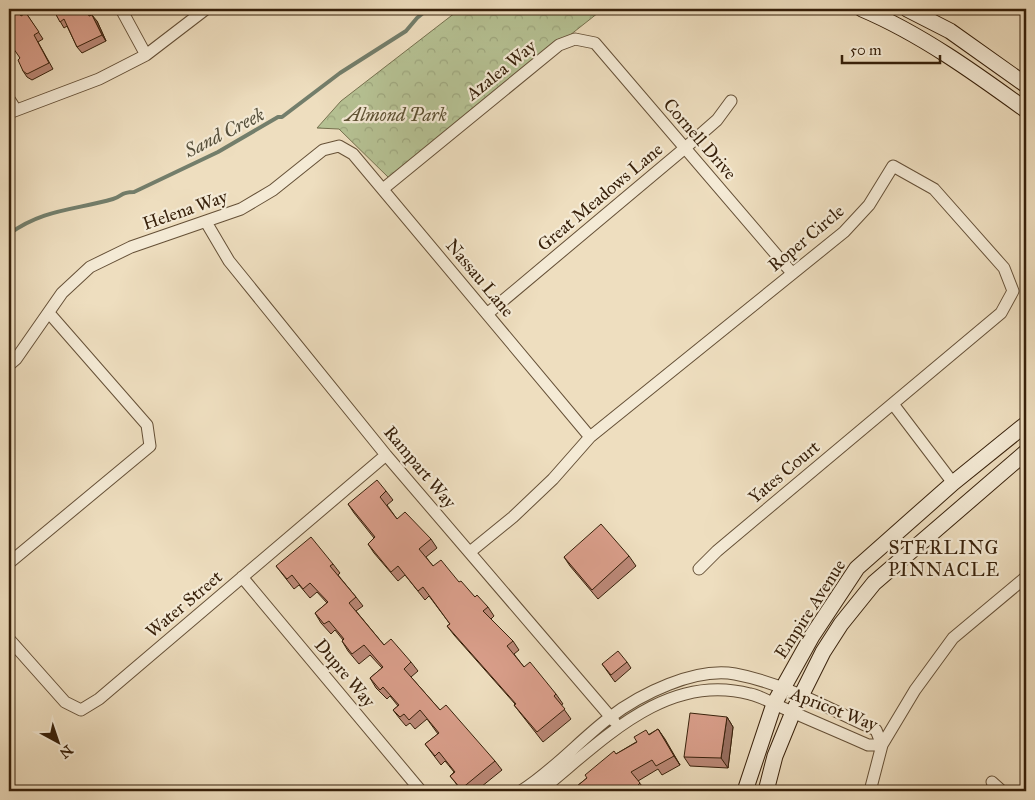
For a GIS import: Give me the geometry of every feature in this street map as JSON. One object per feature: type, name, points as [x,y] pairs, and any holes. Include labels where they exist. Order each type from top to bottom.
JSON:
[{"type":"street","points":[[121,9],[146,55]]},
{"type":"street","points":[[9,99],[12,112],[99,79],[146,55],[206,9]]},
{"type":"street","points":[[862,9],[902,30],[982,78],[1026,110]]},
{"type":"street","points":[[902,30],[909,10],[950,31],[1026,84]]},
{"type":"street","name":"Cornell Drive","points":[[575,39],[596,43],[792,273]]},
{"type":"street","name":"Azalea Way","points":[[382,189],[559,45],[575,39]]},
{"type":"street","name":"Great Meadows Lane","points":[[487,314],[685,148],[717,120],[731,101]]},
{"type":"street","name":"Nassau Lane","points":[[339,146],[352,154],[590,437]]},
{"type":"street","name":"Helena Way","points":[[9,365],[16,359],[62,293],[90,266],[131,248],[241,210],[273,190],[323,150],[339,146]]},
{"type":"street","name":"Roper Circle","points":[[470,552],[513,518],[553,479],[590,437],[850,225],[869,205],[893,166],[934,189],[1004,268],[1013,291],[1001,313],[893,404]]},
{"type":"street","name":"Rampart Way","points":[[206,222],[229,261],[386,455],[619,726]]},
{"type":"street","points":[[9,563],[150,446],[147,425],[49,313]]},
{"type":"street","points":[[893,404],[953,483]]},
{"type":"street","name":"Yates Court","points":[[700,570],[717,551],[893,404]]},
{"type":"street","name":"Empire Avenue","points":[[745,791],[774,704],[782,688],[812,636],[857,568],[953,483],[1026,424]]},
{"type":"street","name":"Empire Avenue","points":[[766,791],[775,756],[793,712],[823,652],[841,624],[874,583],[1026,452]]},
{"type":"street","name":"Water Street","points":[[9,639],[65,702],[81,710],[99,699],[386,455]]},
{"type":"street","name":"Dupre Way","points":[[242,577],[421,791]]},
{"type":"street","points":[[870,791],[882,745],[915,690],[953,638],[1026,577]]},
{"type":"street","name":"Apricot Way","points":[[521,791],[610,717],[649,693],[694,676],[733,674],[782,688],[876,730],[882,745],[868,745],[753,694],[735,690],[693,691],[657,703],[619,726],[540,791]]},
{"type":"street","points":[[992,782],[1002,791]]},
{"type":"green space","name":"Almond Park","points":[[460,9],[603,9],[389,178],[339,129],[317,128],[341,101]]},
{"type":"building","points":[[9,9],[16,9],[21,16],[26,13],[39,32],[34,35],[49,63],[27,74],[23,71],[18,60],[20,58],[9,42]]},
{"type":"building","points":[[53,9],[85,9],[89,16],[92,15],[102,35],[77,47],[64,19],[60,22]]},
{"type":"building","points":[[377,480],[386,491],[380,497],[397,519],[405,512],[431,539],[419,549],[433,566],[441,560],[459,582],[461,581],[475,597],[477,595],[488,607],[483,611],[513,641],[507,646],[524,667],[530,662],[556,694],[554,696],[565,709],[537,732],[514,705],[516,704],[447,626],[450,624],[423,587],[418,591],[398,566],[391,572],[368,544],[375,537],[348,504]]},
{"type":"building","points":[[601,524],[629,556],[592,590],[564,557]]},
{"type":"building","points":[[311,537],[333,564],[330,566],[356,597],[349,603],[384,645],[391,639],[411,662],[404,669],[440,710],[446,705],[495,761],[461,789],[450,776],[455,772],[439,752],[435,756],[425,744],[439,733],[420,710],[409,720],[404,714],[400,717],[393,710],[399,705],[383,687],[380,690],[370,678],[383,667],[364,645],[352,654],[342,641],[344,639],[329,621],[324,624],[315,613],[328,602],[310,583],[303,589],[292,575],[287,579],[276,566]]},
{"type":"building","points":[[618,651],[627,662],[611,675],[602,664]]},
{"type":"building","points":[[690,713],[727,717],[721,758],[684,757]]},
{"type":"building","points":[[658,729],[674,756],[656,766],[652,760],[631,772],[640,783],[632,791],[571,791],[587,778],[585,775],[614,751],[616,754],[637,742],[634,737],[646,730],[649,735]]},
{"type":"waterway","name":"Sand Creek","points":[[9,234],[47,215],[99,203],[119,197],[124,193],[134,192],[218,152],[278,117],[282,117],[340,73],[406,31],[428,9]]},
{"type":"district","name":"STERLING PINNACLE","points":[[944,558]]}]
